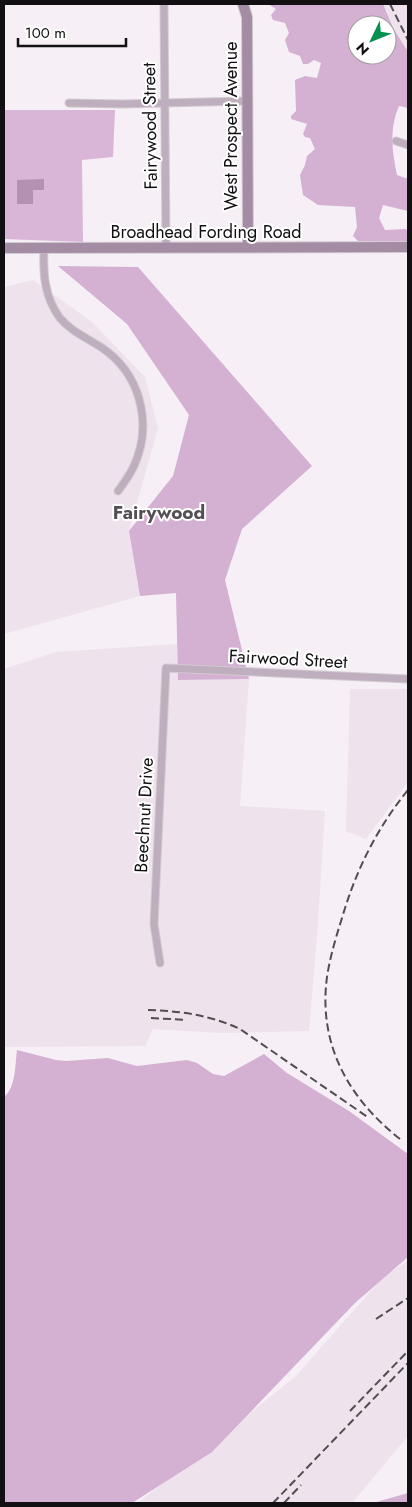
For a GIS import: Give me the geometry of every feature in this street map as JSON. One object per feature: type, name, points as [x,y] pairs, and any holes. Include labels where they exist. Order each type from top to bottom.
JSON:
[{"type":"street","name":"Fairywood Street","points":[[164,4],[166,248]]},
{"type":"street","name":"West Prospect Avenue","points":[[243,4],[247,17],[248,248]]},
{"type":"street","points":[[69,102],[122,104],[247,101]]},
{"type":"street","points":[[396,141],[408,145]]},
{"type":"street","name":"Broadhead Fording Road","points":[[4,248],[408,247]]},
{"type":"street","points":[[44,248],[43,278],[49,298],[56,312],[74,332],[104,349],[118,361],[134,385],[141,403],[143,425],[141,447],[133,469],[118,490]]},
{"type":"street","name":"Fairwood Street","points":[[166,668],[408,679]]},
{"type":"street","name":"Beechnut Drive","points":[[160,963],[154,924],[166,668]]},
{"type":"shaded area","points":[[268,4],[383,4],[388,15],[347,15],[347,65],[397,65],[397,34],[408,52],[408,108],[399,106],[392,140],[397,175],[408,179],[408,211],[383,205],[379,218],[385,230],[406,229],[408,232],[408,242],[358,241],[353,236],[357,227],[355,207],[318,205],[303,195],[300,175],[307,156],[315,149],[310,138],[305,137],[303,134],[307,124],[291,119],[291,116],[296,111],[295,80],[305,76],[317,78],[321,63],[314,60],[308,64],[303,64],[300,56],[289,52],[285,40],[289,33],[285,23],[273,20],[271,15],[276,9]]},
{"type":"shaded area","points":[[378,4],[408,4],[408,55],[397,36],[397,15],[384,15]]},
{"type":"shaded area","points":[[4,110],[115,110],[113,157],[82,160],[83,242],[4,239]]},
{"type":"shaded area","points":[[44,179],[44,190],[33,190],[33,204],[17,204],[17,180]]},
{"type":"shaded area","points":[[58,266],[138,267],[312,466],[242,529],[225,580],[249,679],[178,680],[176,593],[140,596],[129,531],[173,476],[189,415],[127,324]]},
{"type":"shaded area","points":[[33,280],[92,322],[145,377],[158,428],[129,531],[140,596],[4,634],[4,287]]},
{"type":"shaded area","points":[[177,644],[178,680],[249,679],[240,806],[325,811],[309,1031],[220,1033],[153,1029],[145,1046],[4,1047],[4,669],[56,652]]},
{"type":"shaded area","points":[[350,689],[408,689],[408,782],[366,839],[346,831]]},
{"type":"shaded area","points":[[17,1050],[56,1060],[108,1058],[137,1066],[187,1060],[197,1063],[213,1074],[224,1076],[264,1054],[287,1073],[349,1111],[408,1154],[408,1257],[355,1303],[212,1452],[132,1503],[4,1503],[4,1097],[13,1082]]},
{"type":"shaded area","points":[[408,1261],[408,1436],[352,1503],[138,1503],[296,1376],[383,1277]]},
{"type":"shaded area","points":[[408,1493],[408,1503],[373,1503]]},
{"type":"railway","points":[[390,4],[408,40]]},
{"type":"railway","points":[[400,1139],[365,1106],[341,1068],[332,1047],[327,1025],[325,1002],[331,955],[354,883],[377,835],[408,790]]},
{"type":"railway","points":[[148,1010],[172,1011],[195,1015],[217,1020],[240,1029],[369,1118]]},
{"type":"railway","points":[[151,1018],[187,1020]]},
{"type":"railway","points":[[376,1319],[408,1298]]},
{"type":"railway","points":[[350,1411],[408,1351]]},
{"type":"railway","points":[[273,1503],[408,1363]]},
{"type":"railway","points":[[284,1503],[301,1485]]},
{"type":"district","name":"Fairywood","points":[[159,512]]}]
